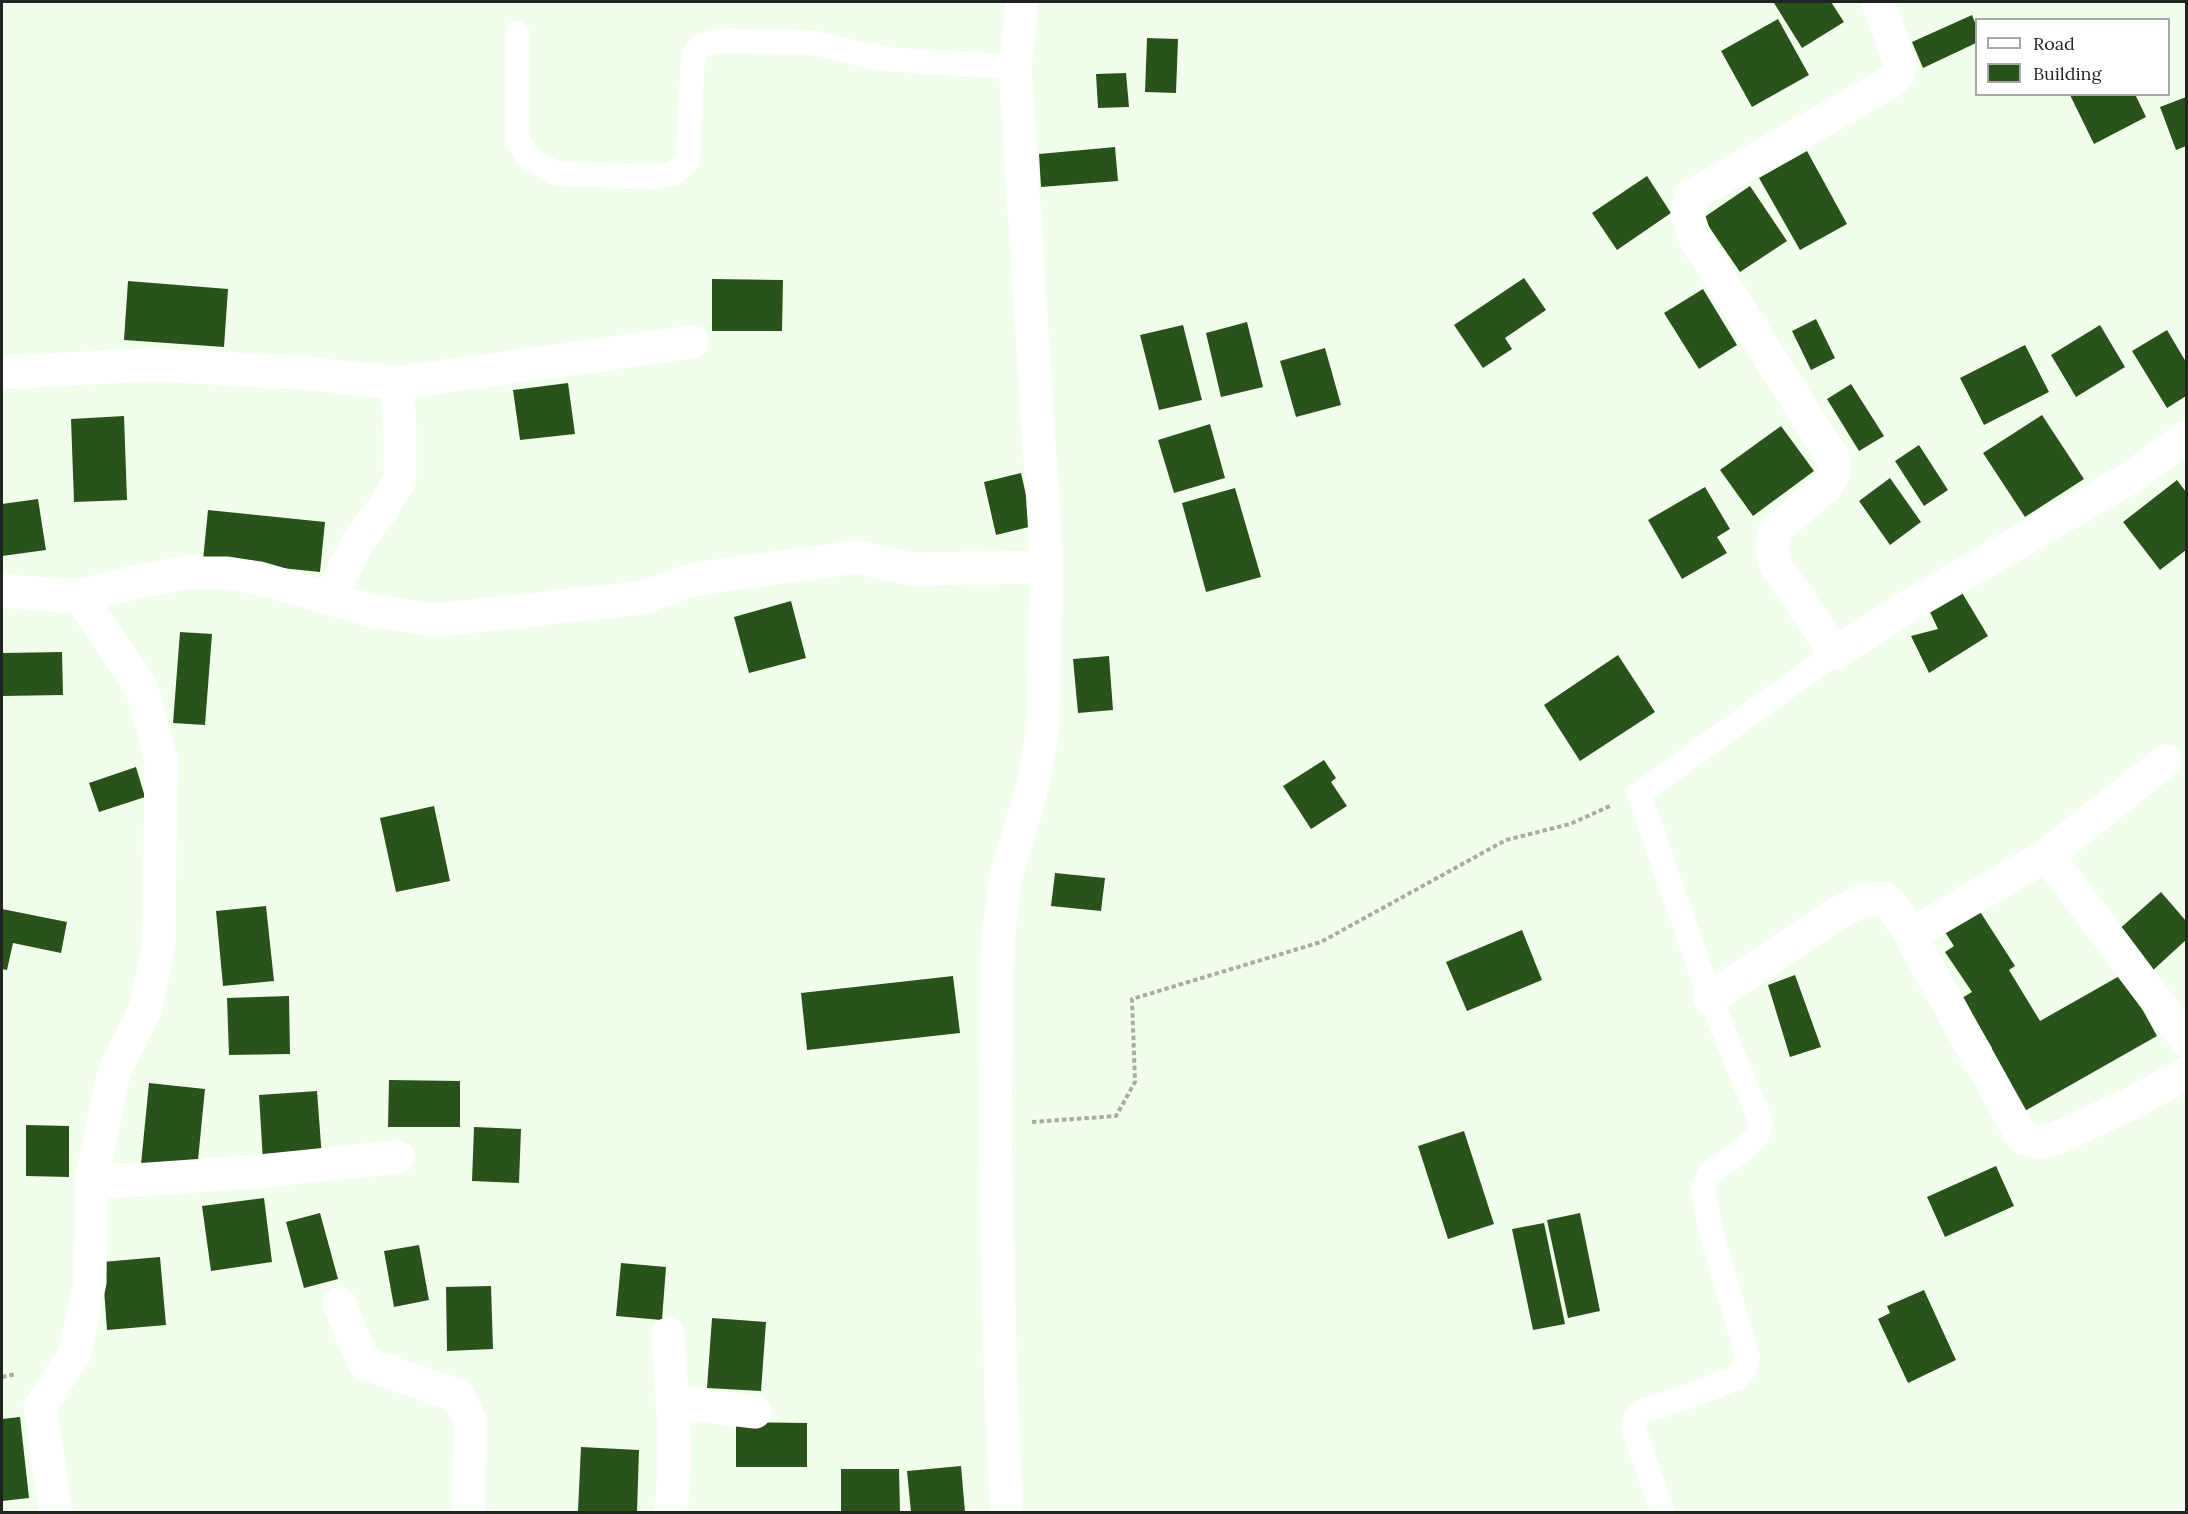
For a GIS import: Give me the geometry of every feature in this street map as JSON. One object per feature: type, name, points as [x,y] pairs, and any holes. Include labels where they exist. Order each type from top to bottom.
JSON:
[{"type":"street","points":[[1007,1512],[1001,1398],[995,1124],[998,940],[1005,880],[1033,785],[1042,736],[1047,567],[1015,66],[1022,2]]},
{"type":"street","points":[[1878,2],[1900,62],[1898,75],[1887,84],[1691,196],[1687,213],[1696,240],[1834,460],[1834,473],[1827,486],[1775,530],[1772,548],[1776,567],[1835,653],[1912,604],[2130,478],[2187,437]]},
{"type":"street","points":[[2,372],[154,364],[294,372],[397,383],[692,342]]},
{"type":"street","points":[[329,598],[359,540],[382,510],[400,479],[397,383]]},
{"type":"street","points":[[2,591],[79,596],[185,573],[227,573],[260,578],[373,611],[436,620],[640,598],[695,579],[856,557],[912,568],[1047,567]]},
{"type":"street","points":[[56,1512],[40,1407],[75,1353],[90,1282],[91,1183],[114,1072],[145,1010],[159,945],[162,758],[141,686],[79,596]]},
{"type":"street","points":[[1910,935],[2047,855],[2166,761]]},
{"type":"street","points":[[2047,855],[2187,1040]]},
{"type":"street","points":[[1710,998],[1841,911],[1866,900],[1885,899],[1895,910],[1910,935],[2022,1137],[2040,1143],[2054,1139],[2133,1103],[2187,1073]]},
{"type":"street","points":[[91,1183],[398,1157]]},
{"type":"street","points":[[339,1304],[364,1362],[458,1396],[471,1422],[468,1512]]},
{"type":"street","points":[[668,1334],[674,1484],[670,1512]]},
{"type":"street","points":[[672,1402],[755,1412]]},
{"type":"lane","points":[[517,33],[517,138],[527,157],[555,173],[655,177],[675,173],[688,160],[693,56],[700,46],[717,41],[814,43],[883,59],[1015,66]]},
{"type":"lane","points":[[1663,1512],[1634,1431],[1635,1419],[1641,1412],[1737,1378],[1745,1369],[1748,1358],[1711,1232],[1703,1189],[1710,1172],[1738,1154],[1757,1136],[1761,1123],[1710,998],[1639,794],[1835,653]]},
{"type":"path","points":[[995,1124],[1116,1116],[1136,1082],[1132,999],[1321,942],[1506,840],[1570,824],[1639,794]]},
{"type":"building","points":[[1831,2],[1844,22],[1802,48],[1774,3]]},
{"type":"building","points":[[1972,15],[1975,22],[1975,43],[1923,68],[1912,42]]},
{"type":"building","points":[[1778,19],[1809,75],[1752,107],[1721,51]]},
{"type":"building","points":[[1147,38],[1178,39],[1176,93],[1145,92]]},
{"type":"building","points":[[1126,73],[1129,107],[1098,108],[1096,74]]},
{"type":"building","points":[[2070,96],[2136,96],[2146,117],[2094,144]]},
{"type":"building","points":[[2186,97],[2186,146],[2176,150],[2160,107]]},
{"type":"building","points":[[1115,147],[1118,181],[1041,187],[1039,154]]},
{"type":"building","points":[[1807,151],[1847,224],[1800,250],[1759,178]]},
{"type":"building","points":[[1647,176],[1671,213],[1617,250],[1592,213]]},
{"type":"building","points":[[1750,186],[1787,241],[1740,272],[1703,218]]},
{"type":"building","points":[[1524,278],[1546,310],[1505,338],[1512,349],[1483,368],[1454,325]]},
{"type":"building","points":[[712,279],[783,280],[782,331],[712,331]]},
{"type":"building","points":[[128,281],[228,289],[224,347],[124,340]]},
{"type":"building","points":[[1703,289],[1737,345],[1699,369],[1664,313]]},
{"type":"building","points":[[1816,319],[1835,358],[1811,370],[1792,331]]},
{"type":"building","points":[[1247,322],[1263,387],[1221,397],[1206,333]]},
{"type":"building","points":[[1183,325],[1202,400],[1159,410],[1140,335]]},
{"type":"building","points":[[2100,325],[2125,367],[2076,397],[2051,355]]},
{"type":"building","points":[[2167,330],[2186,362],[2186,396],[2167,408],[2132,351]]},
{"type":"building","points":[[2025,345],[2049,392],[1984,425],[1960,378]]},
{"type":"building","points":[[1325,348],[1341,405],[1296,417],[1280,361]]},
{"type":"building","points":[[568,383],[575,434],[520,440],[513,390]]},
{"type":"building","points":[[1851,384],[1884,436],[1859,451],[1827,399]]},
{"type":"building","points":[[2042,415],[2084,479],[2025,517],[1983,453]]},
{"type":"building","points":[[124,416],[127,500],[74,502],[71,419]]},
{"type":"building","points":[[1210,424],[1225,478],[1174,493],[1158,440]]},
{"type":"building","points":[[1781,426],[1814,471],[1753,516],[1720,470]]},
{"type":"building","points":[[1919,445],[1948,490],[1924,506],[1895,461]]},
{"type":"building","points":[[1021,473],[1033,526],[996,535],[984,482]]},
{"type":"building","points":[[1890,478],[1921,522],[1890,545],[1859,501]]},
{"type":"building","points":[[2177,480],[2186,492],[2186,550],[2160,570],[2123,522]]},
{"type":"building","points":[[1705,487],[1730,529],[1717,537],[1727,553],[1682,579],[1648,520]]},
{"type":"building","points":[[1235,488],[1261,577],[1206,592],[1182,503]]},
{"type":"building","points":[[38,499],[46,550],[2,556],[2,504]]},
{"type":"building","points":[[208,510],[325,522],[320,572],[203,560]]},
{"type":"building","points":[[1961,591],[1988,636],[1929,673],[1911,636],[1938,629],[1929,610]]},
{"type":"building","points":[[791,601],[806,658],[749,673],[734,617]]},
{"type":"building","points":[[180,632],[212,634],[205,725],[173,723]]},
{"type":"building","points":[[62,652],[63,695],[2,696],[2,653]]},
{"type":"building","points":[[1618,655],[1655,712],[1580,761],[1544,705]]},
{"type":"building","points":[[1109,656],[1113,710],[1078,713],[1073,659]]},
{"type":"building","points":[[1324,760],[1336,778],[1331,782],[1347,806],[1311,829],[1283,786]]},
{"type":"building","points":[[136,767],[145,797],[99,812],[89,783]]},
{"type":"building","points":[[434,806],[450,881],[396,892],[380,818]]},
{"type":"building","points":[[1055,873],[1105,878],[1101,911],[1051,906]]},
{"type":"building","points":[[2161,892],[2186,921],[2186,940],[2151,972],[2116,932]]},
{"type":"building","points":[[266,906],[274,981],[223,986],[216,911]]},
{"type":"building","points":[[2,909],[67,922],[61,953],[13,943],[7,970],[2,969]]},
{"type":"building","points":[[1979,910],[2015,966],[2009,970],[2040,1021],[2123,974],[2157,1036],[2016,1116],[1981,1054],[1992,1048],[1962,998],[1972,992],[1945,952],[1954,946],[1945,932]]},
{"type":"building","points":[[1522,930],[1542,980],[1467,1011],[1446,962]]},
{"type":"building","points":[[1795,975],[1821,1047],[1790,1057],[1768,985]]},
{"type":"building","points":[[953,976],[960,1033],[807,1050],[801,993]]},
{"type":"building","points":[[289,996],[290,1054],[229,1055],[227,998]]},
{"type":"building","points":[[389,1080],[460,1081],[460,1127],[388,1127]]},
{"type":"building","points":[[149,1083],[205,1089],[197,1170],[141,1164]]},
{"type":"building","points":[[317,1091],[322,1158],[263,1162],[259,1095]]},
{"type":"building","points":[[26,1125],[69,1126],[69,1177],[26,1176]]},
{"type":"building","points":[[474,1127],[521,1129],[519,1183],[472,1181]]},
{"type":"building","points":[[1464,1131],[1494,1224],[1448,1239],[1418,1146]]},
{"type":"building","points":[[1996,1166],[2014,1206],[1945,1237],[1927,1197]]},
{"type":"building","points":[[264,1198],[272,1262],[211,1271],[202,1206]]},
{"type":"building","points":[[320,1213],[338,1279],[304,1288],[286,1222]]},
{"type":"building","points":[[1580,1213],[1600,1311],[1568,1318],[1547,1220]]},
{"type":"building","points":[[1544,1223],[1565,1324],[1533,1330],[1512,1229]]},
{"type":"building","points":[[419,1245],[429,1300],[394,1307],[384,1251]]},
{"type":"building","points":[[160,1257],[166,1325],[107,1330],[102,1262]]},
{"type":"building","points":[[621,1263],[666,1267],[662,1320],[616,1316]]},
{"type":"building","points":[[491,1286],[493,1349],[447,1351],[446,1287]]},
{"type":"building","points":[[1924,1290],[1956,1360],[1908,1383],[1878,1319],[1890,1313],[1887,1306]]},
{"type":"building","points":[[712,1318],[766,1322],[761,1391],[707,1388]]},
{"type":"building","points":[[20,1417],[29,1498],[2,1501],[2,1419]]},
{"type":"building","points":[[736,1422],[807,1423],[807,1467],[736,1467]]},
{"type":"building","points":[[581,1447],[639,1450],[637,1512],[578,1511]]},
{"type":"building","points":[[961,1466],[965,1512],[911,1512],[907,1471]]},
{"type":"building","points":[[841,1469],[899,1469],[900,1512],[841,1512]]}]
